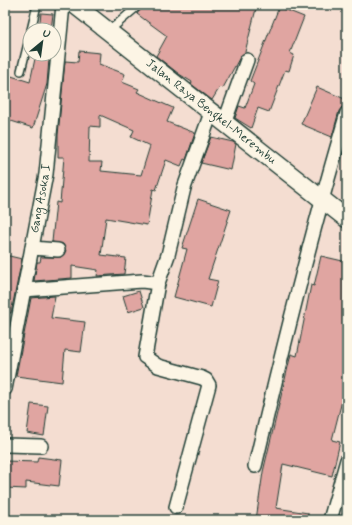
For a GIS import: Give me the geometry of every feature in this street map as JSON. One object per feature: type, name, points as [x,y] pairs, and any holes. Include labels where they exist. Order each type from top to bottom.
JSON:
[{"type":"street","name":"Gang Asoka I","points":[[5,389],[46,174],[63,5]]},
{"type":"street","name":"Jalan Raya Bengkel-Merembu","points":[[75,5],[347,219]]},
{"type":"street","points":[[176,507],[209,385],[206,380],[202,378],[158,366],[145,357],[158,283],[168,255],[184,188],[247,60]]},
{"type":"street","points":[[255,466],[286,335],[321,198],[347,113]]},
{"type":"street","points":[[32,248],[58,250]]},
{"type":"street","points":[[24,290],[142,281],[158,283]]},
{"type":"street","points":[[5,445],[41,446]]},
{"type":"street","points":[[330,520],[345,476],[347,460]]},
{"type":"lane","points":[[33,22],[37,5]]},
{"type":"lane","points":[[108,31],[138,5]]},
{"type":"lane","points":[[21,71],[23,62]]},
{"type":"building","points":[[144,5],[257,5],[245,52],[240,57],[223,88],[220,87],[212,100],[191,84],[192,82],[156,56],[167,36],[137,14]]},
{"type":"building","points":[[279,7],[304,17],[290,53],[294,55],[289,71],[285,70],[269,112],[258,108],[251,128],[235,118],[239,106],[245,108],[254,84],[250,81]]},
{"type":"building","points":[[41,13],[53,14],[52,22],[40,22]]},
{"type":"building","points":[[79,51],[100,53],[99,64],[125,74],[122,82],[139,89],[137,92],[173,108],[167,122],[195,133],[186,160],[184,159],[181,166],[166,160],[156,190],[153,189],[147,225],[106,218],[101,255],[126,258],[124,274],[97,276],[98,270],[72,266],[72,278],[34,281],[37,262],[40,262],[41,257],[61,257],[66,251],[63,244],[52,242],[56,202],[60,203],[64,157],[58,157],[58,135],[65,61],[78,62]],"holes":[[[100,115],[134,130],[131,137],[150,146],[141,175],[101,171],[102,162],[89,162],[90,126],[100,127]]]},
{"type":"building","points":[[34,62],[49,62],[47,84],[33,128],[5,119],[5,74],[30,82]]},
{"type":"building","points":[[317,87],[347,100],[347,105],[342,107],[339,111],[332,137],[301,124]]},
{"type":"building","points":[[211,137],[236,144],[231,170],[201,163]]},
{"type":"building","points":[[198,199],[231,210],[208,279],[218,281],[211,307],[174,297],[187,249],[182,248]]},
{"type":"building","points":[[5,255],[22,259],[11,313],[5,312]]},
{"type":"building","points":[[321,256],[347,262],[347,381],[332,440],[340,442],[332,476],[283,464],[276,508],[308,513],[308,520],[256,520],[263,472],[291,354],[297,356],[311,285],[314,286]]},
{"type":"building","points":[[139,291],[144,307],[128,312],[123,296]]},
{"type":"building","points":[[55,296],[51,318],[85,322],[81,352],[65,350],[62,382],[16,376],[31,298]]},
{"type":"building","points":[[31,404],[48,406],[44,436],[27,433]]},
{"type":"building","points":[[38,457],[62,460],[59,486],[26,482],[26,489],[5,488],[5,461],[37,462]]}]
